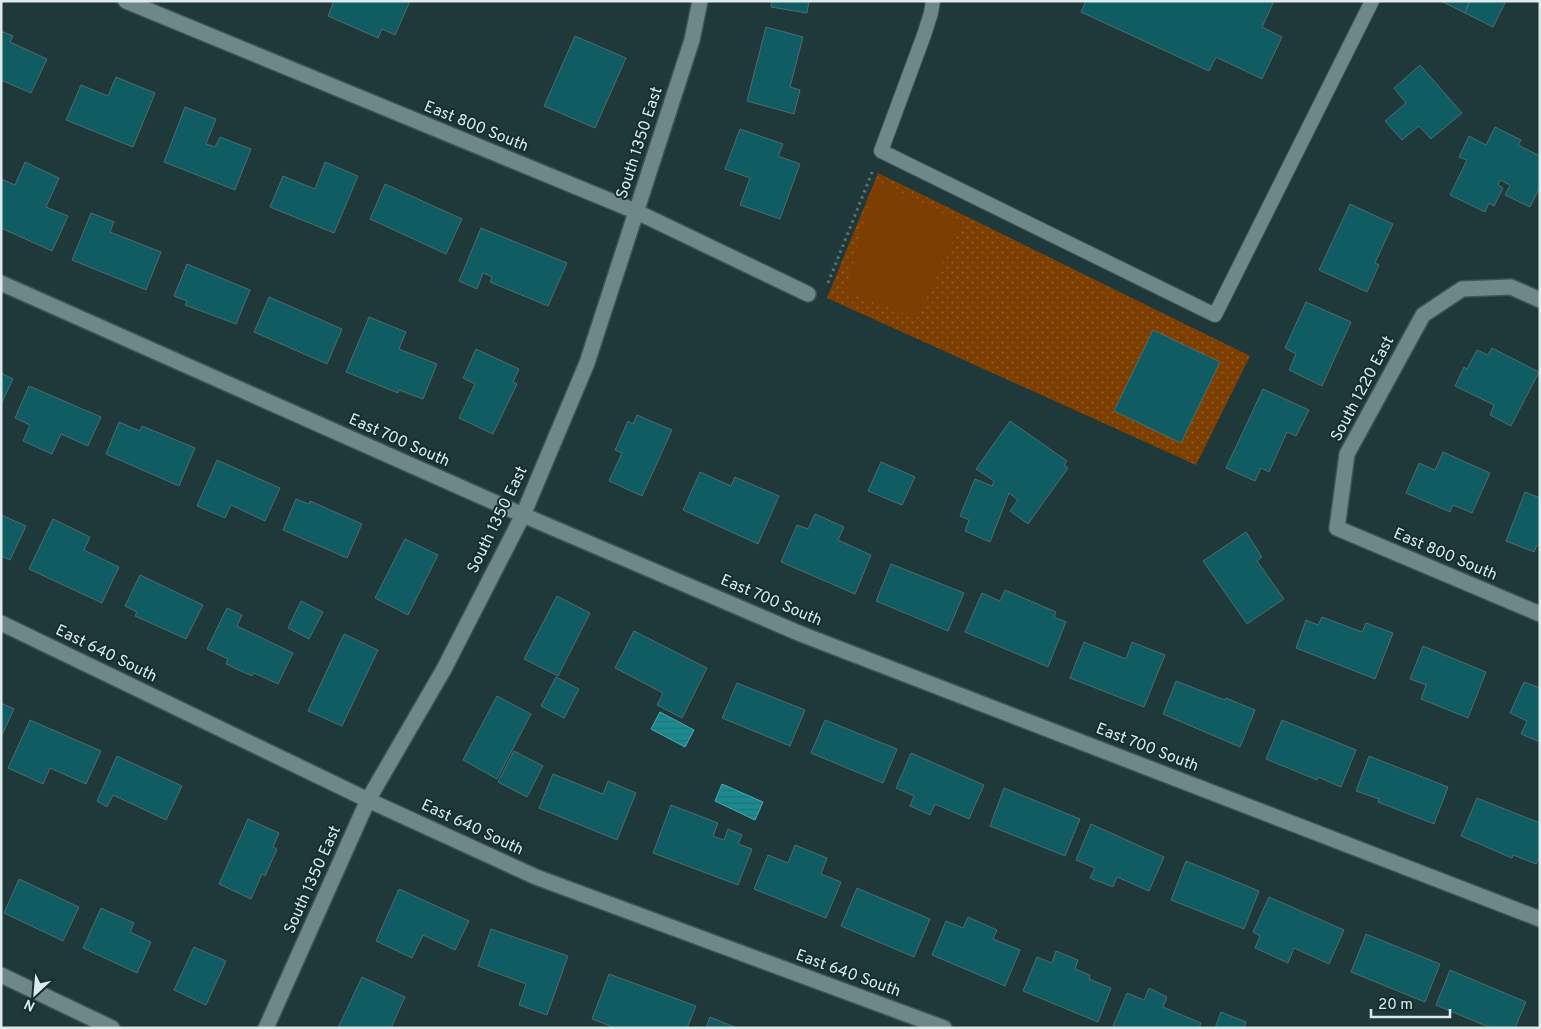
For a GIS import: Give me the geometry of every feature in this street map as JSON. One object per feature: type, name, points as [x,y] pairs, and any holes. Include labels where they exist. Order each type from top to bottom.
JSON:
[{"type":"street","name":"East 800 South","points":[[126,1],[635,211],[808,294]]},
{"type":"street","name":"South 1350 East","points":[[266,1028],[368,800],[444,669],[523,515],[587,363],[692,40],[700,1]]},
{"type":"street","name":"East 700 South","points":[[1,284],[523,515],[801,634],[1540,919]]},
{"type":"street","name":"South 1220 East","points":[[1337,528],[1348,454],[1423,315],[1462,289],[1511,287],[1540,300]]},
{"type":"street","name":"East 800 South","points":[[1337,528],[1540,614]]},
{"type":"street","name":"East 640 South","points":[[1,624],[368,800],[536,877],[944,1028]]},
{"type":"street","points":[[1,976],[112,1028]]},
{"type":"lane","points":[[933,1],[924,36],[881,150],[1215,315],[1372,1]]},
{"type":"lane","points":[[924,36],[943,1]]},
{"type":"path","points":[[828,283],[873,170]]},
{"type":"shaded area","points":[[878,173],[1250,356],[1196,465],[827,298]]},
{"type":"shaded area","points":[[875,180],[962,222],[917,318],[846,292]]},
{"type":"water","points":[[660,712],[694,730],[685,747],[651,729]]},
{"type":"water","points":[[722,784],[763,802],[755,820],[715,801]]},
{"type":"building","points":[[334,1],[410,1],[395,35],[382,29],[378,38],[328,16]]},
{"type":"building","points":[[772,1],[809,1],[807,13],[771,7]]},
{"type":"building","points":[[1086,1],[1274,1],[1262,27],[1282,37],[1262,79],[1216,57],[1209,71],[1081,12]]},
{"type":"building","points":[[1441,1],[1470,1],[1465,13]]},
{"type":"building","points":[[1470,1],[1506,1],[1493,27],[1465,13]]},
{"type":"building","points":[[766,27],[803,37],[790,87],[800,90],[794,114],[747,101]]},
{"type":"building","points":[[1,31],[13,36],[10,42],[47,59],[31,93],[1,80]]},
{"type":"building","points":[[575,36],[626,58],[595,128],[544,106]]},
{"type":"building","points":[[1420,65],[1462,113],[1431,139],[1419,126],[1402,140],[1385,121],[1406,103],[1394,88]]},
{"type":"building","points":[[116,77],[155,93],[133,147],[66,120],[81,85],[108,96]]},
{"type":"building","points":[[185,107],[216,119],[206,144],[215,147],[220,137],[251,149],[235,190],[164,162]]},
{"type":"building","points":[[1495,127],[1521,140],[1518,145],[1540,156],[1540,187],[1530,207],[1505,195],[1510,185],[1500,180],[1498,185],[1503,188],[1494,206],[1489,203],[1485,212],[1450,195],[1467,160],[1459,157],[1469,136],[1486,145]]},
{"type":"building","points":[[740,129],[783,144],[778,156],[800,164],[780,219],[740,205],[750,178],[725,169]]},
{"type":"building","points":[[25,162],[59,178],[46,207],[68,216],[52,251],[1,228],[1,179],[15,185]]},
{"type":"building","points":[[325,162],[358,176],[334,233],[270,207],[283,176],[315,189]]},
{"type":"building","points":[[385,184],[462,219],[446,254],[370,219]]},
{"type":"building","points":[[1350,204],[1393,224],[1375,263],[1379,265],[1367,292],[1319,270]]},
{"type":"building","points":[[91,213],[114,222],[110,232],[161,252],[146,290],[72,260]]},
{"type":"building","points":[[481,228],[567,263],[548,306],[490,282],[492,277],[483,273],[477,289],[459,281]]},
{"type":"building","points":[[187,264],[250,290],[236,324],[185,305],[187,301],[174,296]]},
{"type":"building","points":[[269,297],[342,329],[327,364],[254,332]]},
{"type":"building","points":[[1306,302],[1351,322],[1322,386],[1289,370],[1296,354],[1285,348]]},
{"type":"building","points":[[369,317],[406,332],[399,349],[437,364],[423,399],[399,390],[398,393],[346,372]]},
{"type":"building","points":[[1153,330],[1220,362],[1181,443],[1114,411]]},
{"type":"building","points":[[1492,348],[1539,372],[1511,426],[1490,415],[1494,405],[1455,386],[1464,367],[1467,369],[1477,350],[1488,355]]},
{"type":"building","points":[[476,349],[519,369],[513,382],[517,384],[493,434],[459,418],[475,384],[463,378]]},
{"type":"building","points":[[1,373],[13,379],[1,404]]},
{"type":"building","points":[[29,386],[101,417],[88,446],[61,434],[52,454],[23,441],[30,425],[15,418]]},
{"type":"building","points":[[1263,389],[1309,410],[1296,436],[1287,432],[1269,472],[1261,468],[1255,481],[1226,468]]},
{"type":"building","points":[[637,415],[672,430],[642,496],[609,481],[622,453],[615,450],[628,421],[633,424]]},
{"type":"building","points":[[1010,421],[1067,461],[1064,465],[1068,468],[1028,524],[1010,511],[1018,500],[1009,493],[990,542],[965,531],[969,520],[960,516],[975,479],[992,486],[994,481],[976,469]]},
{"type":"building","points":[[119,422],[140,431],[142,426],[195,448],[179,486],[106,454]]},
{"type":"building","points":[[1443,452],[1490,473],[1472,513],[1453,505],[1450,512],[1406,493],[1419,463],[1435,470]]},
{"type":"building","points":[[217,460],[280,488],[265,521],[231,505],[225,518],[197,506]]},
{"type":"building","points":[[881,462],[915,477],[902,505],[868,491]]},
{"type":"building","points":[[700,472],[731,486],[735,477],[779,496],[758,544],[683,510]]},
{"type":"building","points":[[1525,492],[1540,498],[1540,546],[1537,545],[1534,552],[1506,541]]},
{"type":"building","points":[[296,499],[309,504],[310,501],[362,524],[347,558],[283,530]]},
{"type":"building","points":[[815,514],[844,527],[838,540],[871,555],[855,594],[781,562],[797,525],[808,529]]},
{"type":"building","points":[[1,515],[26,526],[10,560],[1,556]]},
{"type":"building","points":[[53,519],[90,537],[84,550],[119,567],[102,603],[29,569]]},
{"type":"building","points":[[1246,532],[1262,557],[1257,561],[1284,599],[1247,624],[1203,561]]},
{"type":"building","points":[[405,539],[438,555],[408,615],[375,598]]},
{"type":"building","points":[[891,564],[964,593],[948,631],[876,601]]},
{"type":"building","points":[[140,575],[203,605],[186,639],[135,616],[137,612],[125,606]]},
{"type":"building","points":[[1005,590],[1056,612],[1054,617],[1066,622],[1048,667],[965,632],[982,593],[1000,601]]},
{"type":"building","points":[[557,596],[590,613],[558,676],[524,659]]},
{"type":"building","points":[[301,601],[323,612],[309,639],[288,628]]},
{"type":"building","points":[[227,608],[242,615],[237,626],[293,653],[278,684],[254,673],[252,676],[226,664],[228,659],[207,649]]},
{"type":"building","points":[[1322,617],[1362,632],[1366,623],[1393,633],[1375,679],[1296,648],[1306,620],[1318,625]]},
{"type":"building","points":[[634,631],[707,668],[682,718],[657,705],[663,693],[615,668]]},
{"type":"building","points":[[344,634],[378,650],[342,726],[308,711]]},
{"type":"building","points":[[1084,642],[1126,659],[1132,642],[1165,655],[1144,707],[1070,678]]},
{"type":"building","points":[[1423,646],[1486,672],[1468,718],[1421,699],[1426,685],[1410,679]]},
{"type":"building","points":[[556,677],[579,689],[564,718],[541,706]]},
{"type":"building","points":[[1176,681],[1255,710],[1240,747],[1163,714]]},
{"type":"building","points":[[1524,682],[1540,688],[1540,742],[1521,734],[1527,721],[1510,713]]},
{"type":"building","points":[[737,683],[805,710],[790,746],[722,718]]},
{"type":"building","points":[[497,696],[531,714],[497,779],[463,760]]},
{"type":"building","points":[[1,703],[14,709],[1,737]]},
{"type":"building","points":[[30,720],[101,751],[86,784],[50,768],[43,784],[8,768]]},
{"type":"building","points":[[825,720],[897,749],[883,783],[811,753]]},
{"type":"building","points":[[1282,720],[1356,750],[1341,787],[1318,777],[1317,780],[1266,759]]},
{"type":"building","points":[[514,751],[543,766],[527,797],[498,782]]},
{"type":"building","points":[[911,753],[984,785],[969,819],[935,804],[930,815],[910,806],[914,796],[896,788]]},
{"type":"building","points":[[117,756],[182,786],[166,820],[113,795],[107,807],[97,801]]},
{"type":"building","points":[[1369,756],[1448,787],[1434,824],[1378,802],[1379,799],[1356,791]]},
{"type":"building","points":[[553,774],[603,794],[608,781],[636,793],[617,840],[539,808]]},
{"type":"building","points":[[1004,788],[1080,819],[1065,856],[990,826]]},
{"type":"building","points":[[1477,798],[1540,823],[1540,856],[1536,864],[1513,855],[1512,858],[1461,836]]},
{"type":"building","points":[[671,805],[718,823],[713,836],[724,840],[728,829],[742,835],[738,844],[752,849],[738,885],[653,853]]},
{"type":"building","points":[[248,819],[279,833],[273,847],[277,849],[265,876],[262,874],[251,899],[219,884]]},
{"type":"building","points":[[1091,824],[1164,857],[1149,891],[1117,877],[1113,887],[1090,878],[1095,868],[1076,860]]},
{"type":"building","points":[[795,845],[827,858],[821,874],[841,882],[826,918],[754,889],[768,855],[788,863]]},
{"type":"building","points":[[1186,861],[1259,891],[1244,929],[1171,900]]},
{"type":"building","points":[[19,879],[79,907],[63,941],[4,913]]},
{"type":"building","points":[[857,888],[930,919],[914,957],[841,926]]},
{"type":"building","points":[[399,889],[469,921],[455,950],[423,935],[412,958],[376,941]]},
{"type":"building","points":[[1269,897],[1344,930],[1329,964],[1294,948],[1288,963],[1255,948],[1260,936],[1253,932]]},
{"type":"building","points":[[101,908],[134,923],[130,932],[151,942],[137,973],[83,948]]},
{"type":"building","points":[[968,917],[997,930],[993,939],[1020,950],[1005,986],[932,955],[946,921],[963,928]]},
{"type":"building","points":[[491,929],[568,956],[547,1015],[519,1005],[526,984],[478,966]]},
{"type":"building","points":[[1366,934],[1440,964],[1425,1002],[1351,972]]},
{"type":"building","points":[[194,947],[226,961],[206,1005],[174,990]]},
{"type":"building","points":[[1056,951],[1078,960],[1075,969],[1090,975],[1089,979],[1111,988],[1098,1022],[1023,991],[1037,957],[1052,963]]},
{"type":"building","points":[[1450,970],[1526,1002],[1515,1028],[1491,1028],[1436,1005]]},
{"type":"building","points":[[609,974],[696,1006],[687,1028],[616,1028],[592,1019]]},
{"type":"building","points":[[362,977],[405,997],[391,1028],[338,1028]]},
{"type":"building","points":[[1149,988],[1167,997],[1163,1007],[1201,1023],[1199,1028],[1116,1028],[1113,1026],[1127,993],[1144,1000]]},
{"type":"building","points":[[1221,1012],[1246,1022],[1244,1028],[1215,1028]]},
{"type":"building","points":[[710,1017],[737,1028],[706,1028]]}]
